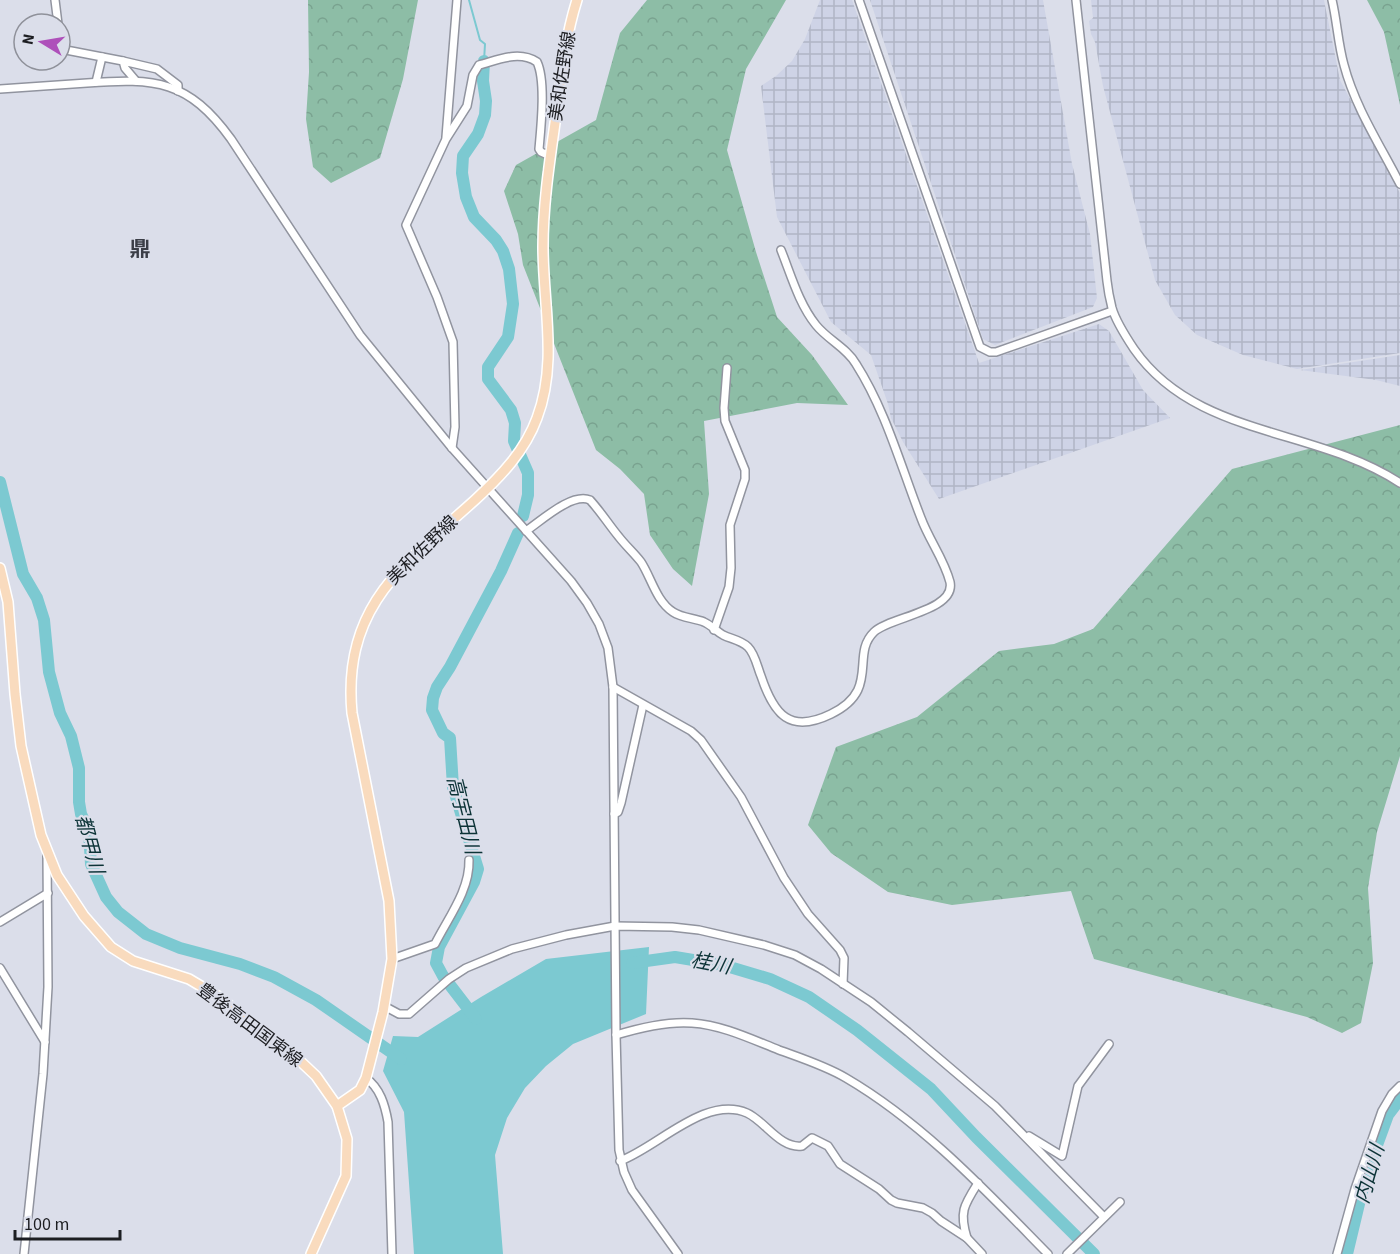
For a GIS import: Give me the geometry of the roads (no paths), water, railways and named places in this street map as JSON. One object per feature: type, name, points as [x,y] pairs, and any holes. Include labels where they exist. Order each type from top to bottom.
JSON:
[{"type":"main road","name":"美和佐野線","points":[[338,1106],[360,1090],[368,1073],[392,959],[389,901],[352,713],[350,683],[354,651],[371,608],[390,580],[488,488],[516,458],[537,418],[549,370],[543,244],[546,191],[566,39],[577,0]]},
{"type":"main road","name":"豊後高田国東線","points":[[0,568],[8,602],[18,728],[35,813],[47,855],[57,875],[84,916],[111,947],[133,961],[189,979],[221,998],[274,1043],[298,1059],[316,1076],[338,1106],[347,1139],[346,1176],[311,1254]]},
{"type":"street","points":[[446,139],[457,0]]},
{"type":"street","points":[[859,0],[980,347],[996,352],[1112,311]]},
{"type":"street","points":[[1076,0],[1107,281],[1112,311],[1127,339],[1153,373],[1186,399],[1223,415],[1366,464],[1400,483]]},
{"type":"street","points":[[1332,0],[1339,44],[1350,84],[1358,104],[1400,183]]},
{"type":"street","points":[[72,51],[158,69],[178,85],[178,91]]},
{"type":"street","points":[[452,448],[455,427],[453,342],[437,297],[406,225],[446,139],[467,106],[473,75],[479,65],[520,56],[531,58],[538,64],[542,106],[539,149],[550,156]]},
{"type":"street","points":[[96,82],[102,57]]},
{"type":"street","points":[[123,62],[136,81]]},
{"type":"street","points":[[0,89],[136,81],[161,84],[200,104],[221,126],[342,310],[452,448],[571,581],[593,612],[608,648],[613,687],[617,1138],[620,1161],[632,1190],[678,1254]]},
{"type":"street","points":[[526,531],[569,502],[588,499],[642,563],[665,605],[672,612],[708,624],[724,636],[745,644],[750,649],[775,707],[789,720],[806,723],[833,713],[854,698],[861,682],[866,648],[872,634],[887,624],[933,606],[946,597],[950,591],[949,579],[922,521],[896,448],[874,400],[856,363],[823,334],[808,314],[781,250]]},
{"type":"street","points":[[714,630],[729,587],[730,525],[745,479],[745,470],[725,421],[727,368]]},
{"type":"street","points":[[613,687],[691,731],[701,740],[741,798],[784,878],[808,914],[840,950],[844,958],[843,984]]},
{"type":"street","points":[[614,814],[620,807],[643,705]]},
{"type":"street","points":[[24,1254],[36,1158],[45,1041],[48,987],[47,855]]},
{"type":"street","points":[[392,959],[435,944],[463,892],[469,871],[469,860]]},
{"type":"street","points":[[0,922],[48,893]]},
{"type":"street","points":[[383,1009],[399,1014],[409,1014],[447,982],[480,961],[548,939],[615,928],[681,928],[734,936],[795,955],[871,1002],[949,1065],[1019,1130],[1103,1219]]},
{"type":"street","points":[[0,968],[45,1041]]},
{"type":"street","points":[[616,1033],[659,1025],[704,1024],[749,1038],[846,1077],[902,1116],[978,1183],[1048,1254]]},
{"type":"street","points":[[1019,1130],[1062,1156],[1078,1086],[1109,1044]]},
{"type":"street","points":[[368,1073],[386,1109],[388,1122],[392,1254]]},
{"type":"street","points":[[1337,1254],[1358,1178],[1382,1111],[1392,1094],[1400,1086]]},
{"type":"street","points":[[620,1161],[640,1153],[702,1115],[724,1109],[746,1112],[794,1146],[802,1146],[812,1138],[828,1146],[840,1164],[879,1189],[891,1200],[932,1212],[941,1221],[967,1238],[982,1254]]},
{"type":"street","points":[[967,1238],[963,1209],[978,1183]]},
{"type":"street","points":[[1067,1254],[1120,1202]]},
{"type":"water","points":[[649,947],[646,1014],[573,1044],[546,1066],[525,1088],[507,1118],[495,1155],[503,1254],[414,1254],[404,1112],[383,1071],[393,1036],[418,1037],[546,959]]},
{"type":"waterway","name":"高宇田川","points":[[469,0],[480,40],[485,44],[484,61]]},
{"type":"waterway","name":"高宇田川","points":[[484,61],[485,115],[478,134],[463,156],[462,173],[466,197],[474,217],[496,240],[503,251],[509,269],[513,304],[508,337],[488,367],[488,379],[511,410],[515,423],[514,441],[528,473],[528,495],[523,516]]},
{"type":"waterway","name":"都甲川","points":[[0,482],[23,574],[37,598],[44,620],[49,672],[60,713],[71,736],[79,768],[79,802],[81,814],[89,832],[91,864],[106,897],[118,912],[146,934],[180,948],[240,964],[274,977],[316,1000],[401,1059]]},
{"type":"waterway","name":"高宇田川","points":[[476,1019],[443,976],[436,963],[439,947],[474,882],[478,869],[453,787],[450,738],[443,733],[432,710],[433,698],[501,571],[518,533]]},
{"type":"waterway","name":"桂川","points":[[632,963],[675,957],[723,965],[770,979],[809,997],[857,1030],[931,1089],[1094,1254]]},
{"type":"waterway","name":"内山川","points":[[1347,1254],[1373,1156],[1388,1115],[1400,1099]]},
{"type":"district","name":"鼎","points":[[140,249]]}]
